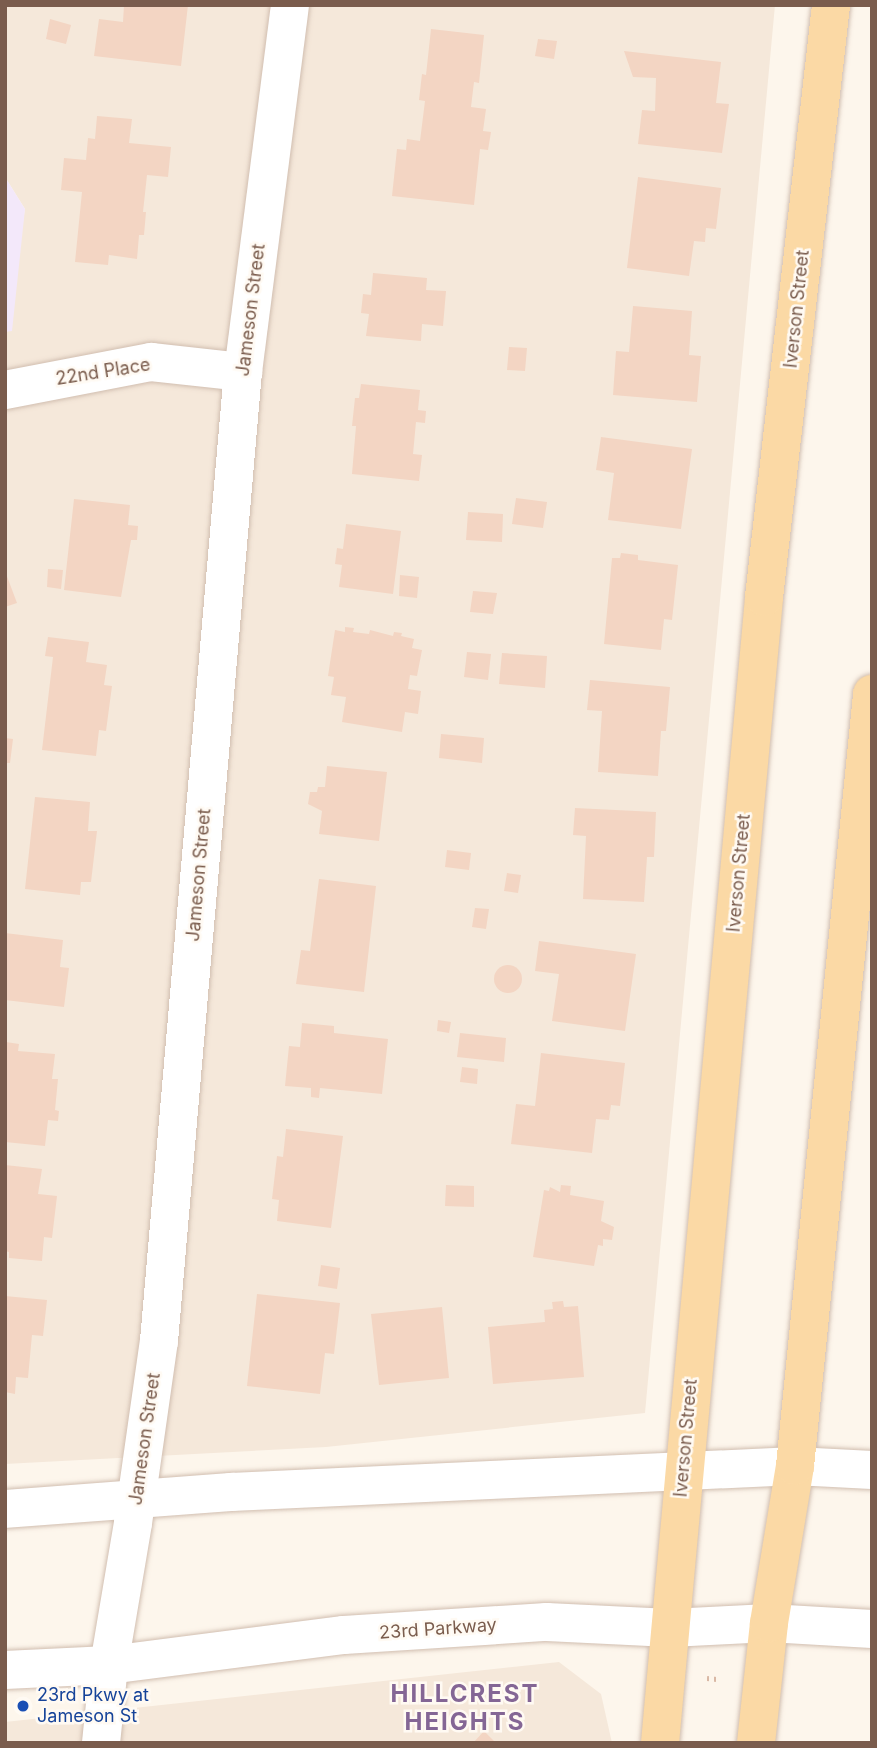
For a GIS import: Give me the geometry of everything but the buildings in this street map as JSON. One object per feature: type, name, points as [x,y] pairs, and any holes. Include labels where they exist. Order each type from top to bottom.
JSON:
[{"type":"main road","name":"Iverson Street","points":[[660,1743],[764,597],[831,5]]},
{"type":"main road","points":[[756,1743],[769,1623],[795,1466],[872,694]]},
{"type":"street","name":"Jameson Street","points":[[101,1743],[109,1665],[137,1499],[159,1341],[243,372],[290,5]]},
{"type":"street","name":"22nd Place","points":[[5,390],[151,362],[243,372]]},
{"type":"street","points":[[5,1509],[245,1491],[683,1471],[795,1466],[872,1470]]},
{"type":"street","name":"23rd Parkway","points":[[5,1670],[109,1665],[344,1635],[547,1622],[670,1628],[769,1623],[872,1629]]},
{"type":"shaded area","points":[[5,5],[775,5],[645,1413],[326,1447],[5,1464],[5,332],[25,209],[5,177]]},
{"type":"shaded area","points":[[5,177],[25,209],[12,331],[5,332]]},
{"type":"shaded area","points":[[559,1662],[601,1694],[612,1743],[5,1743],[5,1722]]},
{"type":"place","name":"23rd Pkwy at Jameson St","points":[[23,1706]]},
{"type":"district","name":"HILLCREST HEIGHTS","points":[[465,1708]]}]
